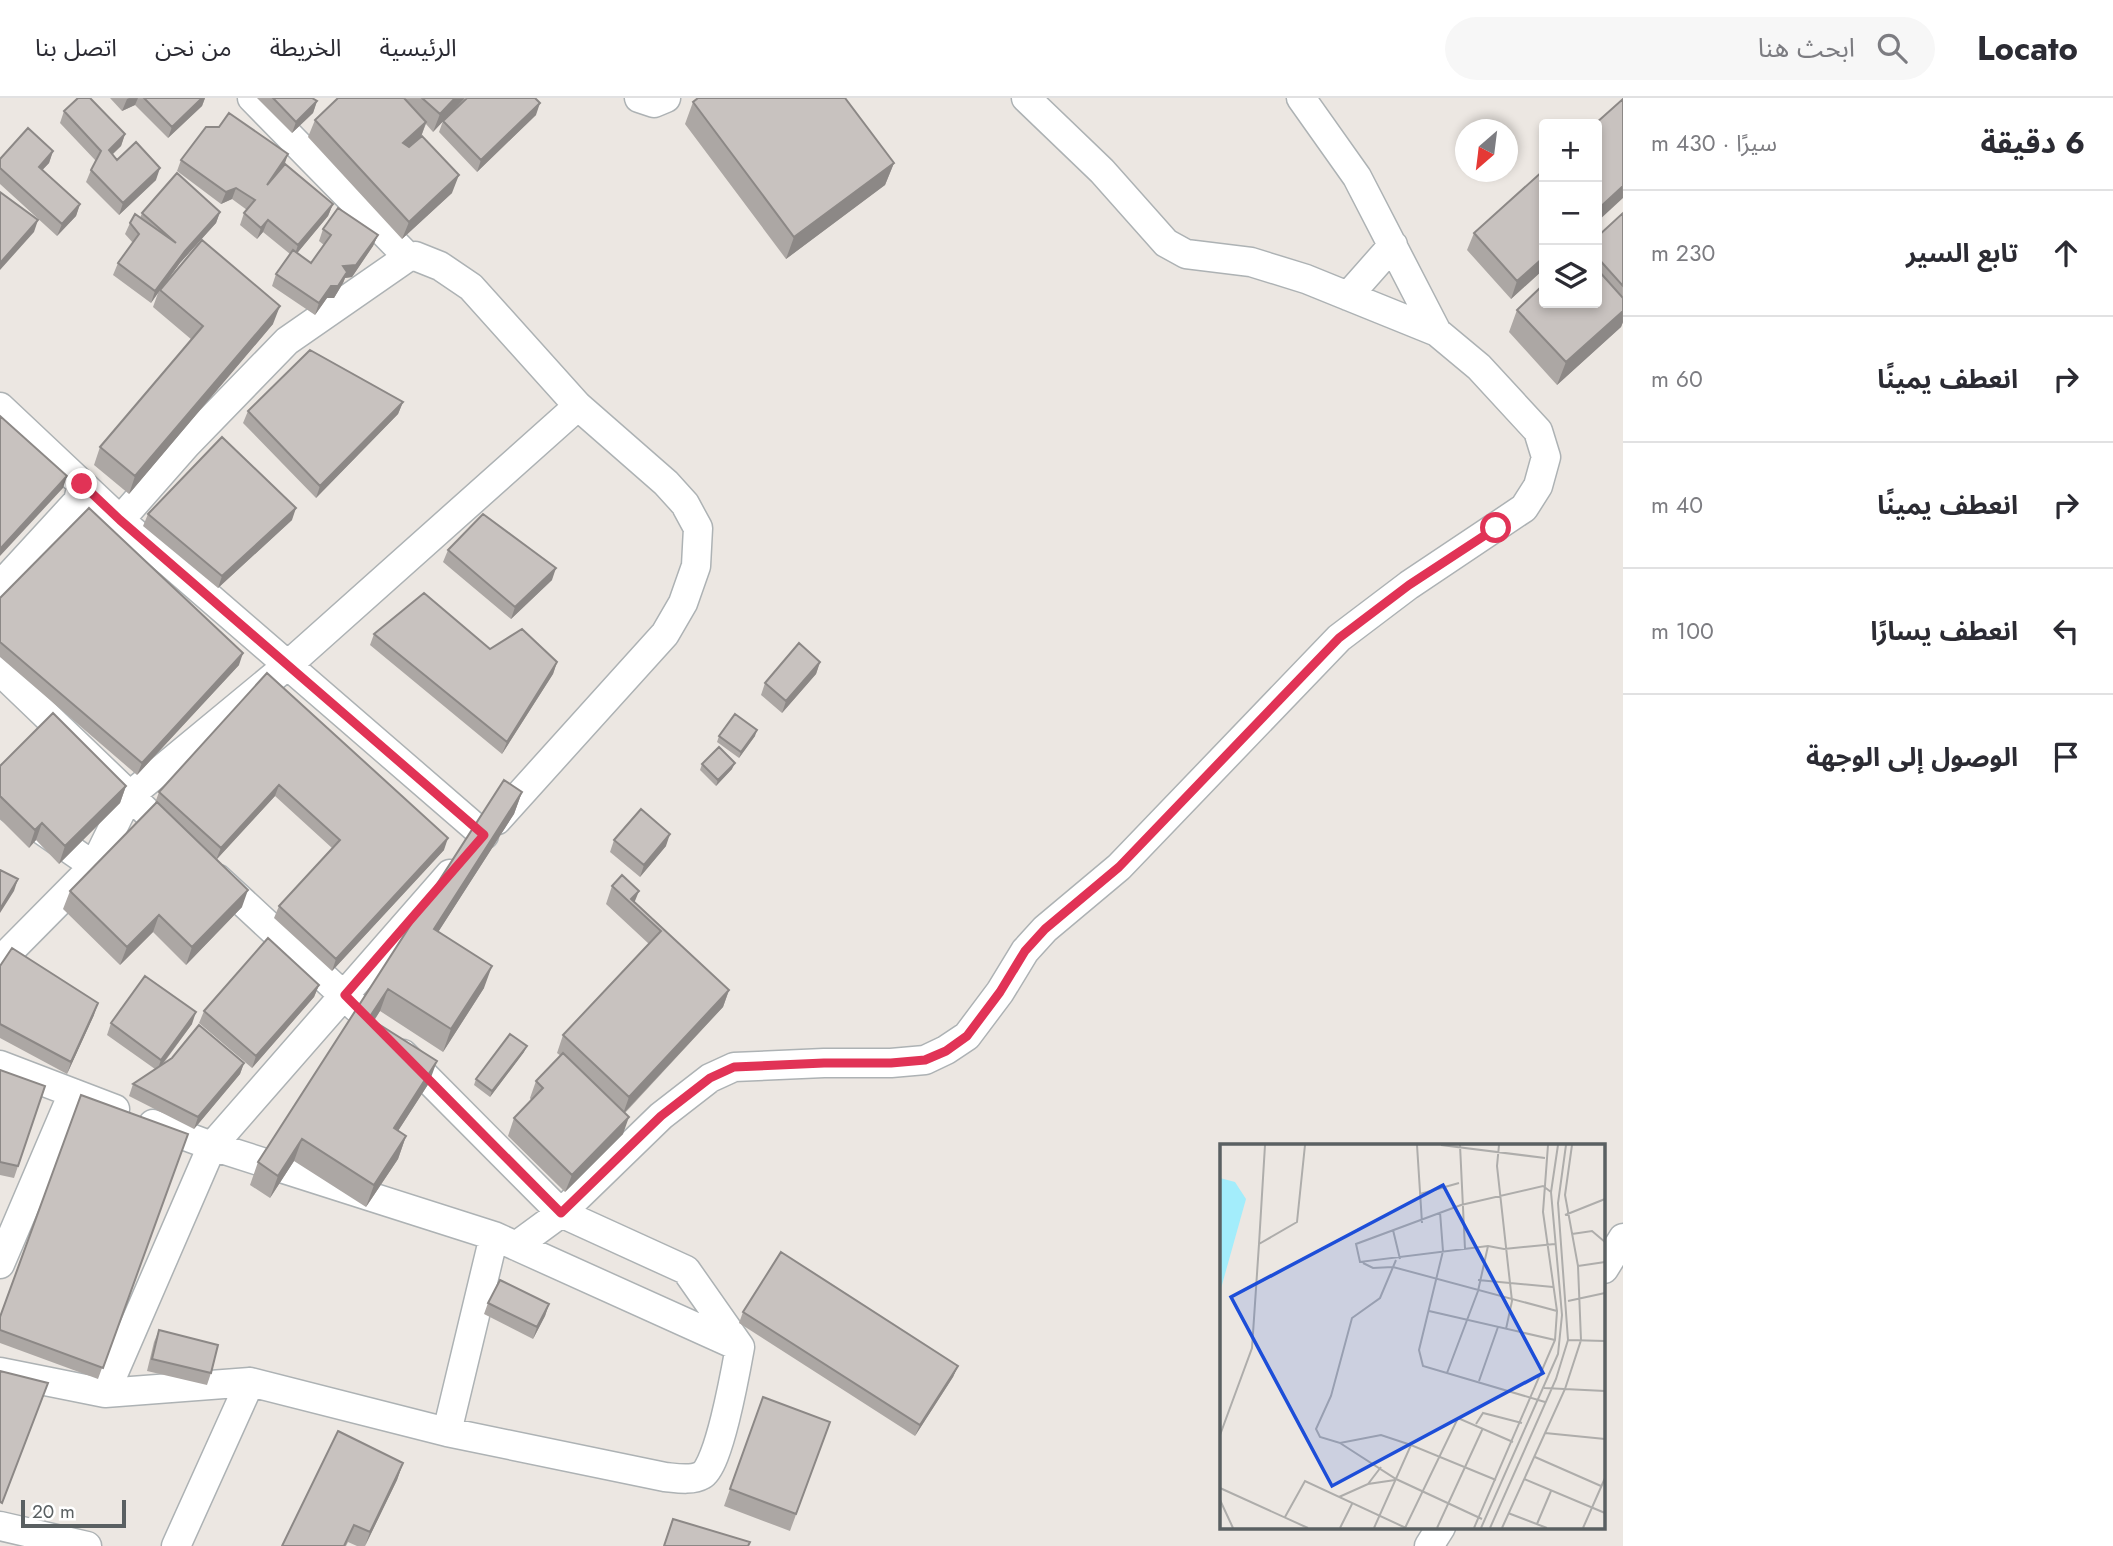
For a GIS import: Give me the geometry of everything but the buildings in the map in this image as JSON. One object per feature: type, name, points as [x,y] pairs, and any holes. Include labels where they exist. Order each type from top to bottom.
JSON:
[{"type":"street","points":[[252,98],[408,257]]},
{"type":"street","points":[[639,98],[654,103],[666,98]]},
{"type":"street","points":[[447,1432],[505,1241],[561,1213],[661,1116],[710,1078],[734,1067],[925,1060],[946,1051],[967,1036],[1000,992],[1025,951],[1045,929],[1119,867],[1339,638],[1409,585],[1524,508],[1538,486],[1546,457],[1538,431],[1479,367],[1437,332],[1306,279],[1251,262],[1186,254],[1166,243],[1102,171],[1026,98]]},
{"type":"street","points":[[1301,98],[1357,177],[1437,332]]},
{"type":"street","points":[[1348,296],[1393,245]]},
{"type":"street","points":[[105,1393],[212,1146],[484,835],[665,634],[683,603],[696,566],[698,528],[685,504],[666,483],[578,406],[471,287],[440,266],[415,256],[408,257],[287,341],[186,445],[120,520]]},
{"type":"street","points":[[0,961],[94,866],[128,797],[289,664],[578,406]]},
{"type":"street","points":[[0,407],[120,520],[484,835]]},
{"type":"street","points":[[0,586],[78,501],[82,484]]},
{"type":"street","points":[[0,671],[128,797],[345,995],[561,1213],[686,1270],[740,1347],[712,1466],[702,1476],[686,1479],[665,1478],[447,1432],[250,1382],[105,1393],[0,1372]]},
{"type":"street","points":[[0,801],[94,866]]},
{"type":"street","points":[[0,1065],[212,1146],[505,1241],[740,1347]]},
{"type":"street","points":[[0,1264],[73,1093]]},
{"type":"street","points":[[1605,1267],[1623,1238]]},
{"type":"street","points":[[176,1546],[250,1382]]},
{"type":"street","points":[[0,1526],[87,1546]]},
{"type":"street","points":[[1429,1546],[1440,1528]]},
{"type":"route","points":[[82,484],[120,520],[484,835],[345,995],[561,1213],[661,1116],[710,1078],[734,1067],[925,1060],[946,1051],[967,1036],[1000,992],[1025,951],[1045,929],[1119,867],[1339,638],[1409,585],[1496,528]]}]
